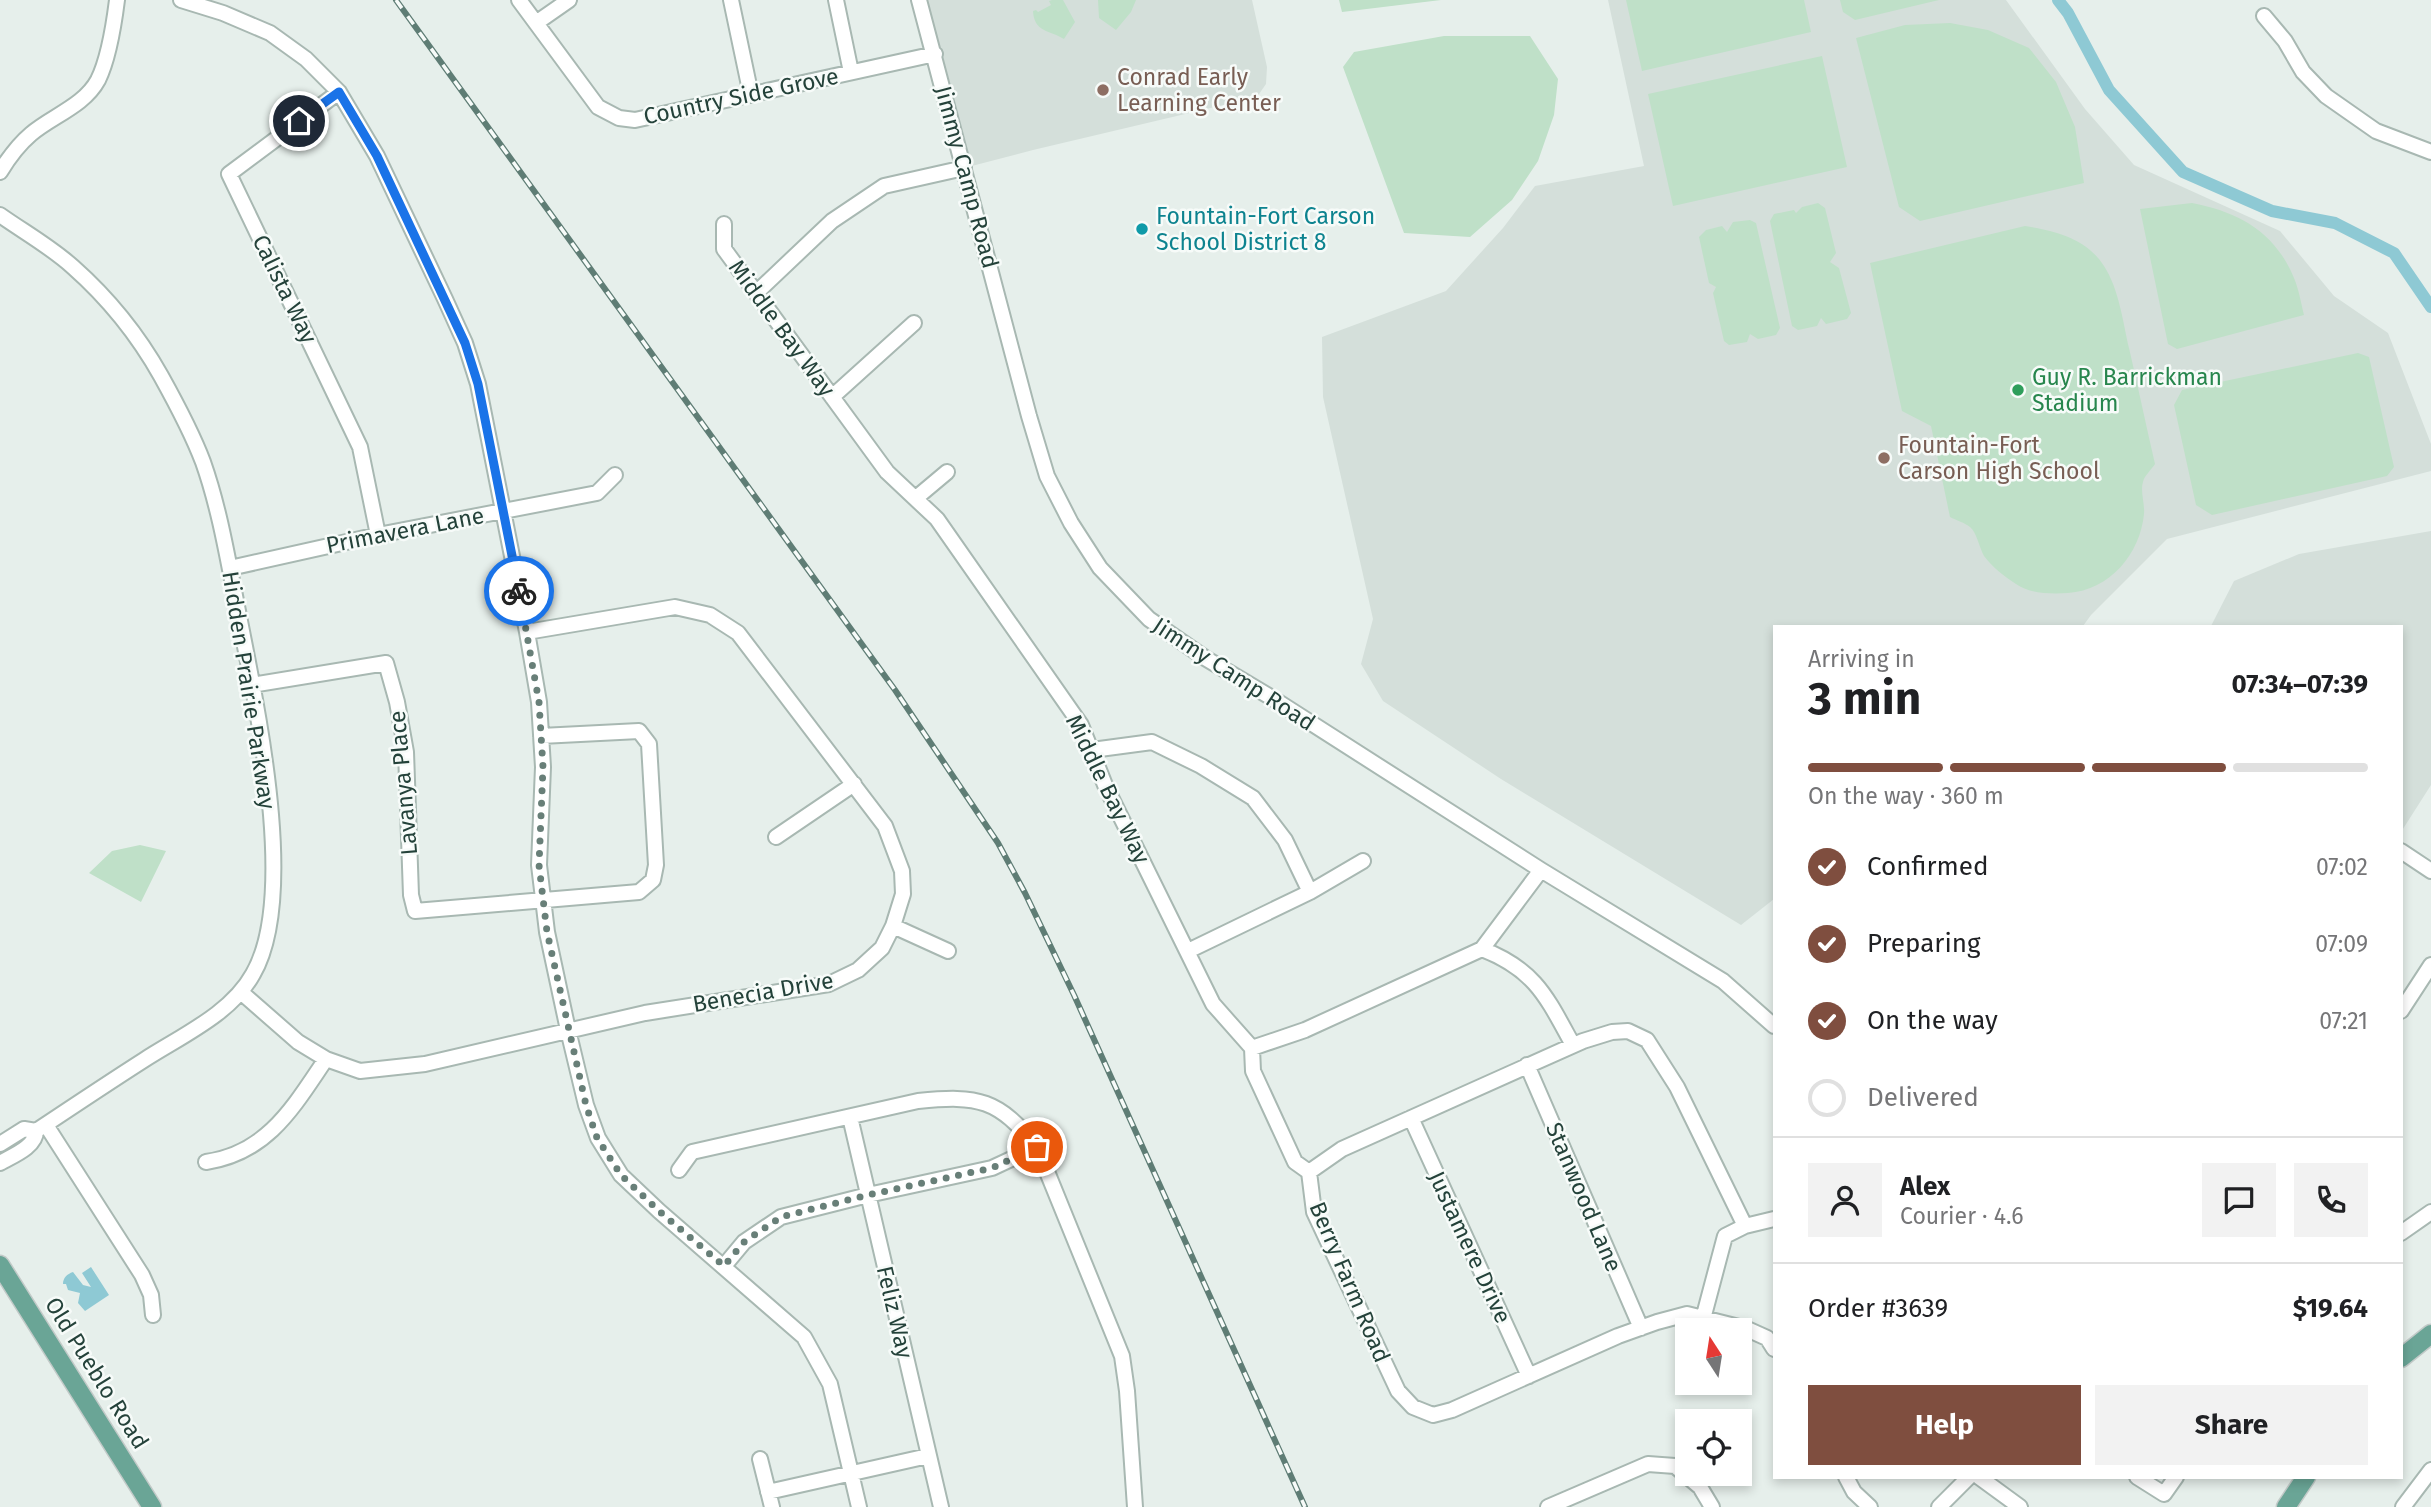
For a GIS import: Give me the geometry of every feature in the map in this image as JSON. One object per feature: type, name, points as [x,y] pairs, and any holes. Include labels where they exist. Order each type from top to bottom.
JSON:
[{"type":"main road","name":"Old Pueblo Road","points":[[0,1265],[152,1507]]},
{"type":"main road","points":[[2403,1356],[2431,1334]]},
{"type":"main road","points":[[2286,1507],[2305,1479]]},
{"type":"street","points":[[0,172],[30,134],[86,96],[99,78],[112,32],[117,0]]},
{"type":"street","points":[[181,0],[270,33],[306,59],[339,92],[377,156],[465,343],[478,384],[539,702],[543,767],[539,865],[547,932],[586,1105],[597,1138],[621,1175],[804,1337],[830,1384],[859,1507]]},
{"type":"street","name":"Country Side Grove","points":[[519,0],[598,107],[619,118],[635,120],[934,54]]},
{"type":"street","points":[[536,23],[569,0]]},
{"type":"street","points":[[732,0],[751,94]]},
{"type":"street","points":[[836,0],[851,72]]},
{"type":"street","name":"Jimmy Camp Road","points":[[919,0],[1047,476],[1071,523],[1100,568],[1149,619],[1205,659],[1272,698],[1541,870],[1723,981],[1773,1025]]},
{"type":"street","points":[[2264,16],[2285,41],[2303,72],[2326,96],[2376,131],[2431,152]]},
{"type":"street","name":"Calista Way","points":[[339,92],[229,174],[360,447],[378,535]]},
{"type":"street","points":[[756,293],[832,221],[884,186],[964,168]]},
{"type":"street","name":"Hidden Prairie Parkway","points":[[0,215],[72,265],[113,306],[160,375],[202,460],[230,568],[252,685],[273,846],[271,918],[266,946],[242,993],[211,1017],[41,1128],[32,1143],[0,1163]]},
{"type":"street","name":"Middle Bay Way","points":[[724,224],[724,249],[887,472],[937,519],[1082,725],[1104,785],[1213,1004],[1252,1048]]},
{"type":"street","points":[[832,397],[914,323]]},
{"type":"street","points":[[916,498],[947,472]]},
{"type":"street","name":"Primavera Lane","points":[[230,568],[378,535],[597,493],[615,475]]},
{"type":"street","name":"Benecia Drive","points":[[242,993],[298,1042],[327,1059],[359,1071],[425,1064],[645,1013],[829,984],[858,970],[882,948],[893,926],[903,894],[902,871],[885,826],[738,633],[710,615],[676,607],[527,632]]},
{"type":"street","name":"Lavanya Place","points":[[252,685],[386,663],[397,702],[406,752],[411,895],[415,911],[544,901]]},
{"type":"street","points":[[541,736],[639,731],[649,744],[656,865],[653,880],[639,892],[544,901]]},
{"type":"street","points":[[1092,750],[1152,742],[1201,766],[1254,798],[1285,840],[1310,892]]},
{"type":"street","points":[[776,837],[854,784]]},
{"type":"street","points":[[2403,852],[2431,871]]},
{"type":"street","points":[[1188,951],[1310,892],[1363,861]]},
{"type":"street","points":[[1309,1172],[1295,1162],[1253,1071],[1252,1048],[1305,1030],[1482,949],[1541,870]]},
{"type":"street","points":[[893,926],[948,951]]},
{"type":"street","points":[[1482,949],[1505,958],[1523,970],[1542,990],[1573,1045]]},
{"type":"street","points":[[2403,1008],[2431,965]]},
{"type":"street","name":"Berry Farm Road","points":[[1700,1318],[1687,1314],[1641,1328],[1452,1410],[1433,1415],[1413,1407],[1398,1391],[1314,1212],[1309,1172],[1342,1149],[1527,1065],[1573,1045],[1612,1032],[1628,1031],[1647,1040],[1677,1087],[1745,1226]]},
{"type":"street","points":[[206,1162],[227,1159],[272,1131],[299,1100],[327,1059]]},
{"type":"street","name":"Stanwood Lane","points":[[1527,1065],[1641,1328]]},
{"type":"street","points":[[679,1170],[692,1152],[918,1101],[956,1097],[990,1104],[1019,1124],[1037,1147],[1122,1356],[1135,1507]]},
{"type":"street","name":"Feliz Way","points":[[850,1117],[941,1507]]},
{"type":"street","name":"Justamere Drive","points":[[1411,1118],[1529,1376]]},
{"type":"street","points":[[41,1128],[142,1275],[151,1294],[153,1315]]},
{"type":"street","name":"Hidden Prairie Parkway","points":[[0,1144],[24,1129],[41,1128]]},
{"type":"street","points":[[724,1266],[744,1242],[781,1217],[992,1168],[1037,1147]]},
{"type":"street","points":[[2403,1232],[2431,1212]]},
{"type":"street","points":[[1703,1318],[1725,1236],[1745,1226],[1773,1219]]},
{"type":"street","name":"Berry Farm Road","points":[[1752,1330],[1767,1338],[1773,1347]]},
{"type":"street","points":[[768,1492],[929,1455]]},
{"type":"street","points":[[760,1459],[772,1507]]},
{"type":"street","points":[[1548,1507],[1648,1464],[1675,1466],[1700,1487],[1712,1507]]},
{"type":"street","points":[[2404,1506],[2431,1470]]},
{"type":"street","points":[[1847,1479],[1854,1492],[1870,1507]]},
{"type":"street","points":[[1939,1507],[1967,1479]]},
{"type":"street","points":[[1982,1479],[2020,1507]]},
{"type":"street","points":[[2140,1479],[2164,1493],[2174,1479]]},
{"type":"shaded area","name":"Conrad Early Learning Center","points":[[919,0],[1252,0],[1267,67],[1266,84],[1257,97],[964,168]]},
{"type":"shaded area","name":"Fountain-Fort Carson High School","points":[[1608,0],[2006,0],[2085,109],[2134,165],[2280,231],[2334,296],[2388,333],[2431,444],[2431,471],[2167,539],[2084,625],[1773,625],[1773,900],[1741,925],[1501,779],[1383,701],[1361,664],[1373,619],[1323,397],[1322,337],[1446,291],[1503,228],[1535,186],[1644,166]]},
{"type":"shaded area","points":[[2431,531],[2431,785],[2403,829],[2403,625],[2212,625],[2234,581],[2299,554]]},
{"type":"green space","points":[[1063,0],[1075,22],[1064,39],[1043,30],[1034,18],[1033,11],[1038,12],[1051,5],[1049,1]]},
{"type":"green space","points":[[1098,0],[1136,0],[1131,12],[1116,30],[1099,18]]},
{"type":"green space","points":[[1339,0],[1441,0],[1342,12]]},
{"type":"green space","points":[[1626,0],[1804,0],[1811,32],[1642,71]]},
{"type":"green space","points":[[1840,0],[1939,0],[1855,20],[1843,12]]},
{"type":"green space","points":[[1950,23],[1988,30],[2029,48],[2056,82],[2075,127],[2084,183],[1920,221],[1899,207],[1856,38],[1905,25]]},
{"type":"green space","points":[[1444,36],[1530,36],[1558,79],[1554,115],[1538,161],[1512,200],[1470,237],[1404,233],[1343,67],[1354,52]]},
{"type":"green space","points":[[1822,56],[1847,167],[1673,206],[1648,94]]},
{"type":"green space","points":[[1818,203],[1825,208],[1836,253],[1830,262],[1839,268],[1851,313],[1847,319],[1826,324],[1821,318],[1817,326],[1798,330],[1792,326],[1770,221],[1774,214],[1794,210],[1796,213],[1802,207]]},
{"type":"green space","points":[[2192,203],[2225,212],[2266,236],[2277,248],[2294,278],[2304,315],[2177,349],[2168,344],[2140,209]]},
{"type":"green space","points":[[1750,220],[1756,223],[1780,328],[1776,335],[1758,339],[1750,334],[1747,342],[1729,345],[1724,341],[1713,293],[1716,287],[1709,283],[1699,237],[1706,230],[1722,226],[1727,232],[1733,222]]},
{"type":"green space","name":"Guy R. Barrickman Stadium","points":[[2025,226],[2059,233],[2079,242],[2097,256],[2109,275],[2120,306],[2155,464],[2143,482],[2144,514],[2136,543],[2129,556],[2109,577],[2097,585],[2068,593],[2034,592],[2016,584],[1987,560],[1970,527],[1950,517],[1931,426],[1902,411],[1870,263]]},
{"type":"green space","points":[[2358,353],[2369,357],[2394,467],[2387,476],[2212,515],[2196,505],[2174,405],[2182,390]]},
{"type":"green space","points":[[140,845],[166,851],[141,902],[89,873],[112,851]]},
{"type":"water","points":[[91,1267],[109,1295],[85,1311],[78,1303],[80,1293],[68,1290],[63,1282],[73,1272],[83,1285],[91,1287],[82,1273]]},
{"type":"waterway","points":[[2058,0],[2068,13],[2109,90],[2183,172],[2272,211],[2335,223],[2394,253],[2431,307]]},
{"type":"railway","points":[[396,0],[895,690],[998,843],[1074,995],[1305,1507]]},
{"type":"way so far","points":[[519,591],[539,702],[543,767],[539,865],[547,932],[586,1105],[597,1138],[621,1175],[724,1266],[744,1242],[781,1217],[992,1168],[1037,1147]]},
{"type":"place","name":"Conrad Early Learning Center","points":[[1103,90]]},
{"type":"place","name":"Fountain-Fort Carson School District 8","points":[[1142,229]]},
{"type":"place","name":"Guy R. Barrickman Stadium","points":[[2018,390]]},
{"type":"place","name":"Fountain-Fort Carson High School","points":[[1884,458]]},
{"type":"route","points":[[299,121],[339,92],[377,156],[445,299],[465,343],[478,384],[519,591]]}]
